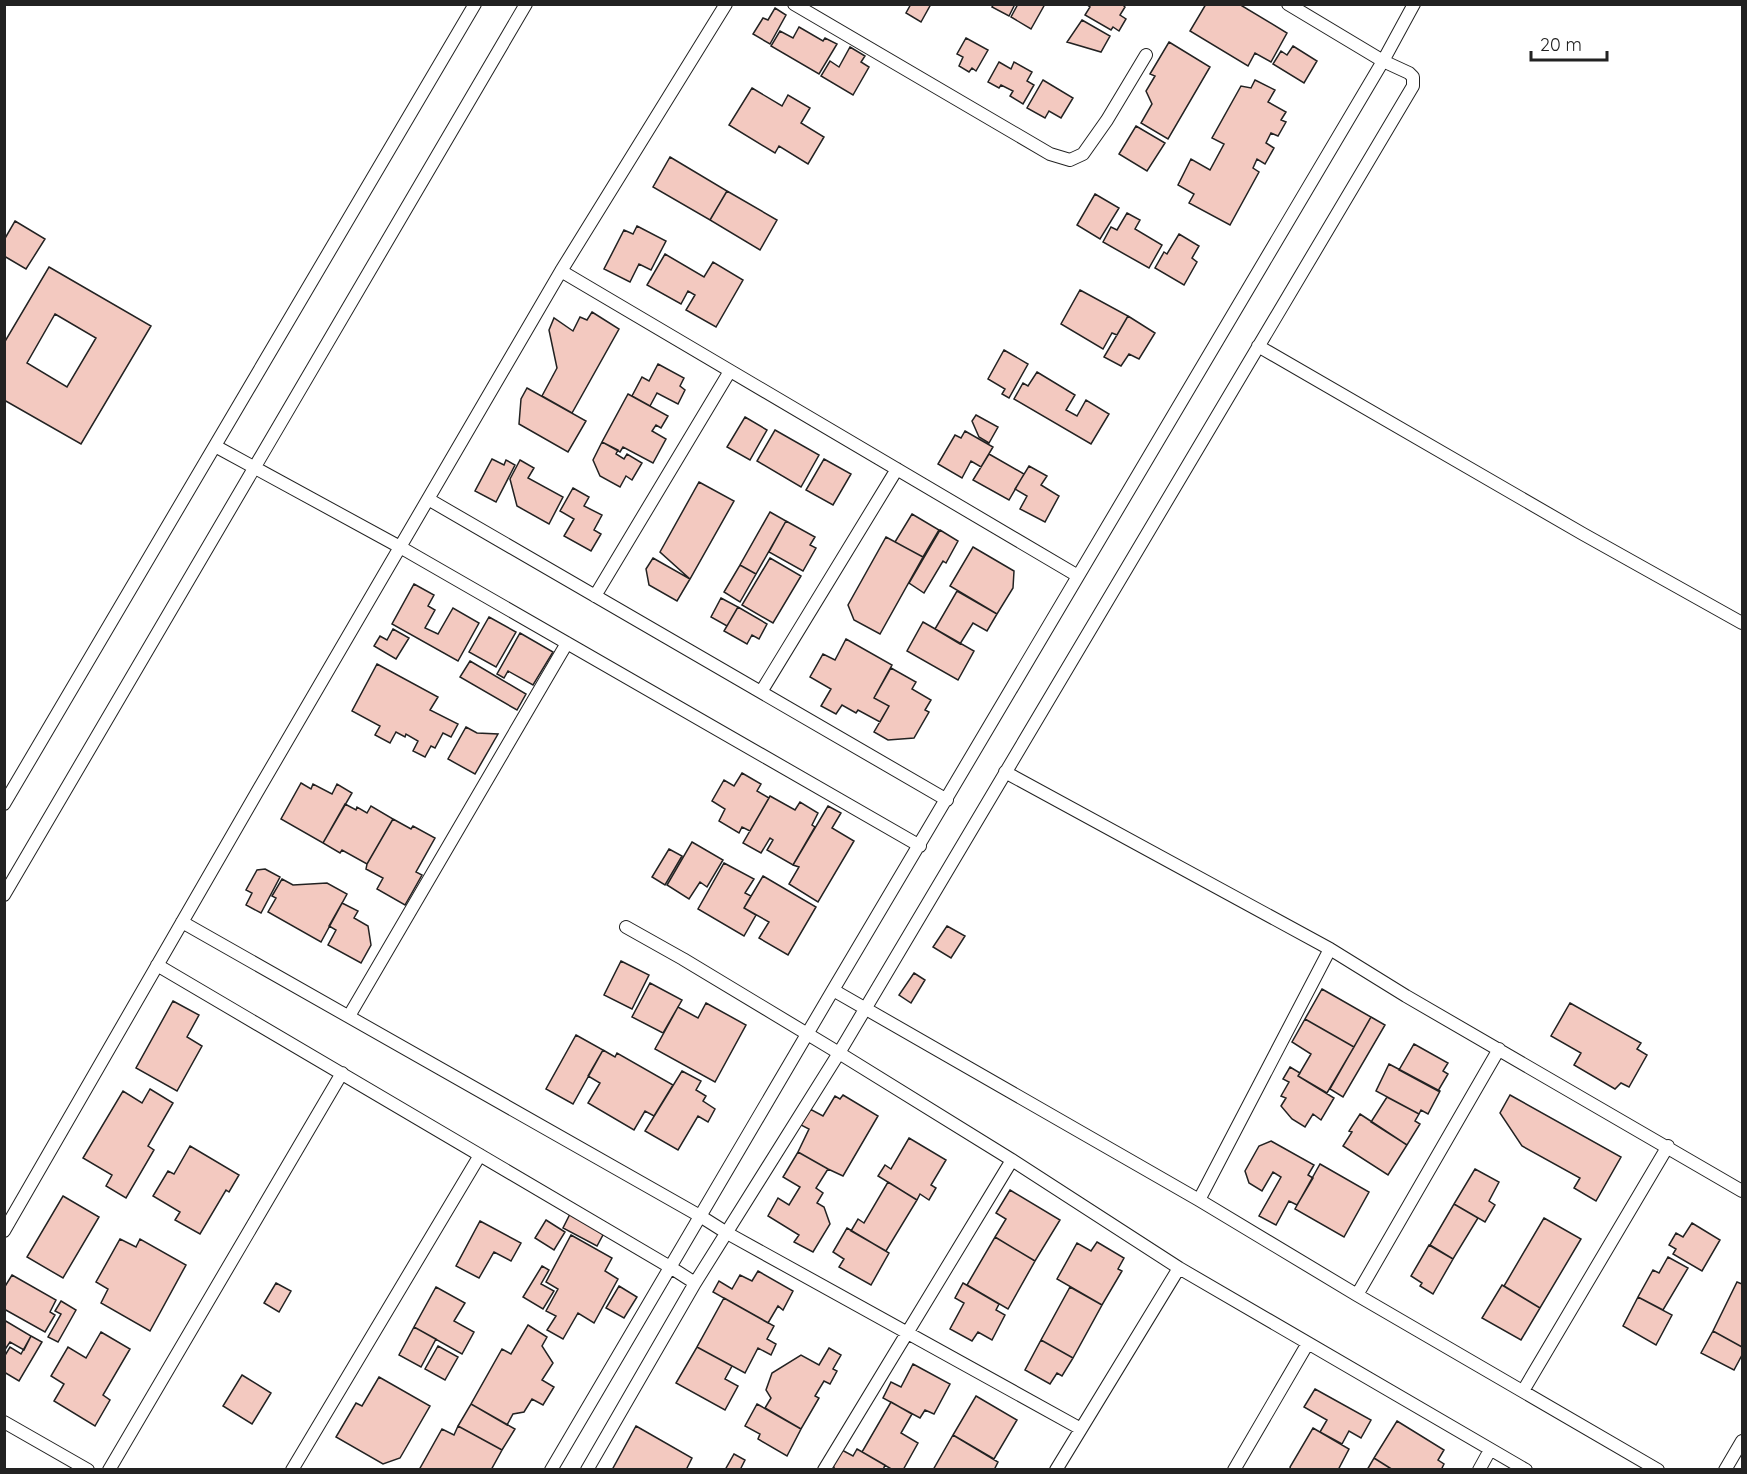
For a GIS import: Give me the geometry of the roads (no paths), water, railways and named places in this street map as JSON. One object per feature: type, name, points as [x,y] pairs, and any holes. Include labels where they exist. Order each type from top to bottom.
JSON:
[{"type":"lane","points":[[4,804],[475,4]]},
{"type":"lane","points":[[4,895],[526,4]]},
{"type":"lane","points":[[4,1231],[561,271],[726,4]]},
{"type":"lane","points":[[794,4],[1050,154],[1070,160],[1083,154],[1107,120],[1146,55]]},
{"type":"lane","points":[[587,1470],[695,1283],[839,1053],[1413,86],[1413,77],[1409,73],[1383,61],[1288,4]]},
{"type":"lane","points":[[551,1470],[1383,61],[1414,4]]},
{"type":"lane","points":[[561,271],[1078,576]]},
{"type":"lane","points":[[1258,346],[1583,534],[1743,623]]},
{"type":"lane","points":[[596,596],[730,370]]},
{"type":"lane","points":[[215,446],[400,547],[920,846]]},
{"type":"lane","points":[[761,692],[897,469]]},
{"type":"lane","points":[[428,499],[947,800]]},
{"type":"lane","points":[[349,1016],[567,643]]},
{"type":"lane","points":[[1005,772],[1330,949],[1406,996],[1743,1191]]},
{"type":"lane","points":[[182,922],[727,1233],[1081,1430]]},
{"type":"lane","points":[[626,927],[839,1053],[1012,1160],[1179,1268],[1526,1470]]},
{"type":"lane","points":[[1199,1200],[1330,949]]},
{"type":"lane","points":[[157,965],[695,1283]]},
{"type":"lane","points":[[833,990],[1199,1200],[1658,1470]]},
{"type":"lane","points":[[1357,1295],[1499,1049]]},
{"type":"lane","points":[[109,1470],[342,1073]]},
{"type":"lane","points":[[1523,1391],[1668,1146]]},
{"type":"lane","points":[[292,1470],[480,1155]]},
{"type":"lane","points":[[824,1470],[1012,1160]]},
{"type":"lane","points":[[1056,1470],[1179,1268]]},
{"type":"lane","points":[[1234,1470],[1308,1343]]},
{"type":"lane","points":[[4,1422],[88,1470]]},
{"type":"lane","points":[[1725,1470],[1743,1441]]},
{"type":"lane","points":[[1479,1470],[1490,1450]]}]
